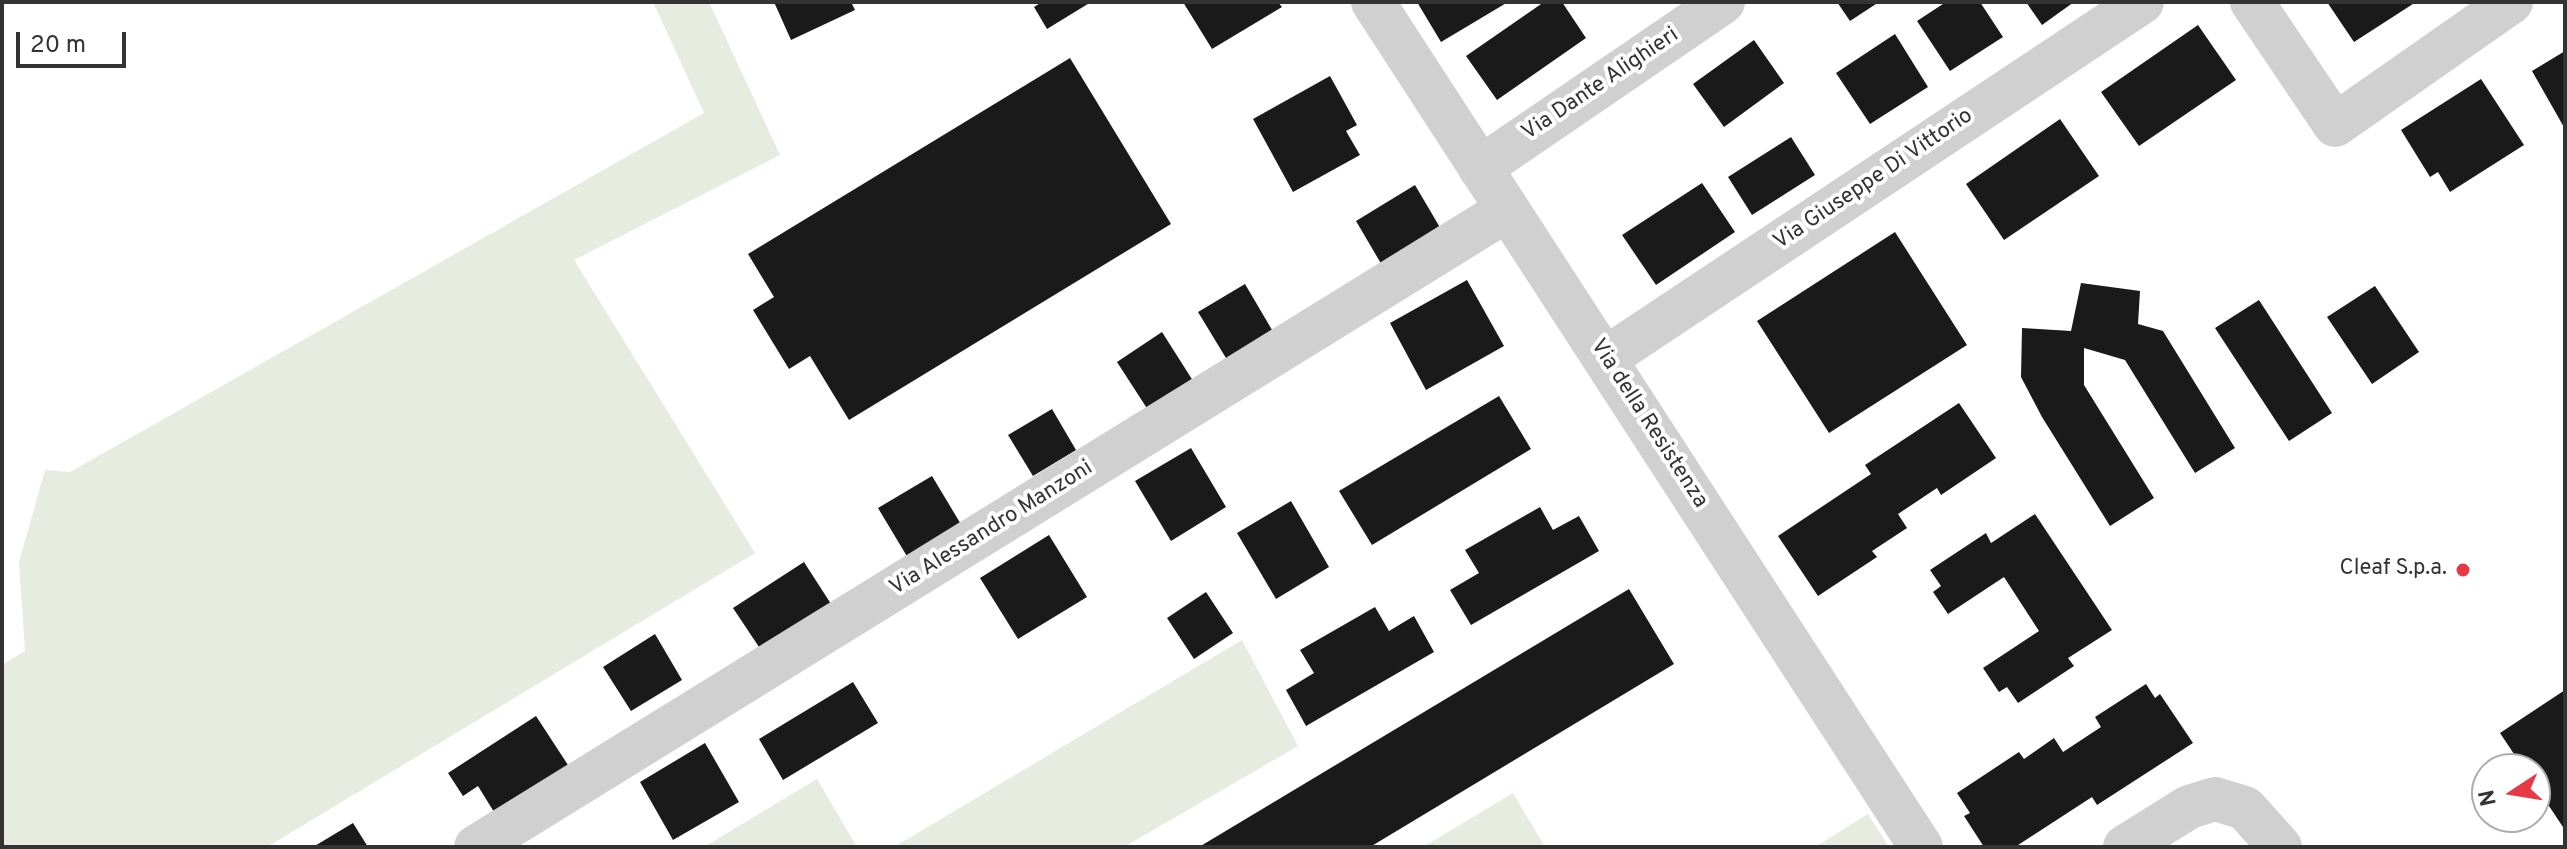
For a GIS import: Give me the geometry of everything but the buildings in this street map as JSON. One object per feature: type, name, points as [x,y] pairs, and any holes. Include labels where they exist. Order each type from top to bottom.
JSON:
[{"type":"street","name":"Via della Resistenza","points":[[1373,2],[1921,847]]},
{"type":"street","name":"Via Dante Alighieri","points":[[1480,168],[1723,2]]},
{"type":"street","name":"Via Giuseppe Di Vittorio","points":[[1606,358],[2142,2]]},
{"type":"street","points":[[2252,2],[2335,125],[2511,2]]},
{"type":"street","name":"Via Alessandro Manzoni","points":[[476,847],[1507,210]]},
{"type":"street","points":[[2125,847],[2189,807],[2215,799],[2245,808],[2280,847]]},
{"type":"street","points":[[2235,847],[2251,843],[2266,847]]},
{"type":"shaded area","points":[[653,2],[709,2],[780,155],[574,260],[755,553],[267,847],[2,847],[2,665],[25,651],[19,562],[45,470],[70,472],[704,113]]},
{"type":"shaded area","points":[[1242,640],[1298,746],[1124,847],[894,847]]},
{"type":"shaded area","points":[[817,779],[857,847],[704,847]]},
{"type":"shaded area","points":[[1513,793],[1545,847],[1423,847]]},
{"type":"shaded area","points":[[1868,814],[1889,847],[1815,847]]},
{"type":"place","name":"Cleaf S.p.a.","points":[[2463,570]]}]
